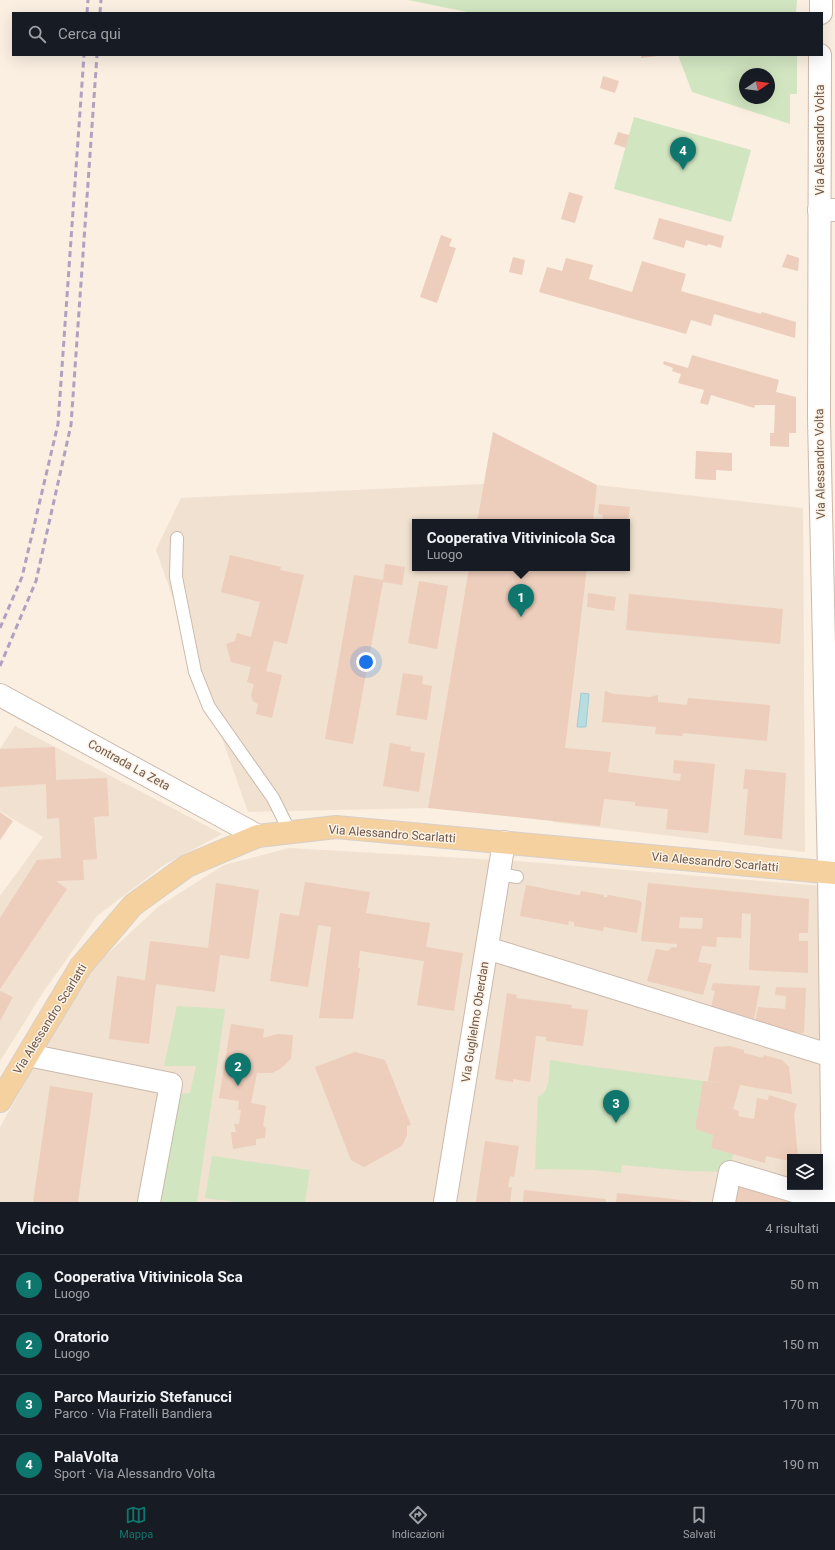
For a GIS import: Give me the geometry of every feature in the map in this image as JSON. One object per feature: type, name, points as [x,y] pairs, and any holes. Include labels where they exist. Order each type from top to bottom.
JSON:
[{"type":"main road","name":"Via Alessandro Scarlatti","points":[[0,1102],[81,966],[133,905],[187,866],[258,836],[336,827],[832,873]]},
{"type":"street","points":[[821,0],[821,12]]},
{"type":"street","name":"Via Alessandro Volta","points":[[820,56],[827,210],[818,419],[828,561],[832,873],[833,1198]]},
{"type":"street","name":"Contrada La Zeta","points":[[0,695],[258,836]]},
{"type":"street","name":"Via Guglielmo Oberdan","points":[[445,1202],[487,948],[508,875],[504,842]]},
{"type":"street","points":[[487,948],[833,1057]]},
{"type":"street","points":[[28,1055],[171,1084],[149,1202]]},
{"type":"street","points":[[724,1202],[730,1172],[833,1198]]},
{"type":"lane","points":[[178,538],[176,577],[195,672],[209,707],[273,798],[290,832]]},
{"type":"shaded area","points":[[484,484],[478,519],[412,519],[412,571],[468,571],[428,808],[248,812],[156,550],[181,498]]},
{"type":"shaded area","points":[[597,485],[803,508],[805,852],[553,822],[586,571],[630,571],[630,519],[592,519]]},
{"type":"shaded area","points":[[15,726],[222,834],[164,865],[97,916],[42,994],[0,1061],[0,896],[43,837],[0,811],[0,749]]},
{"type":"shaded area","points":[[289,848],[516,861],[835,887],[835,1202],[0,1202],[0,1127],[88,972],[159,906],[224,865]]},
{"type":"green space","points":[[408,0],[797,0],[796,12],[467,12]]},
{"type":"green space","points":[[678,56],[797,56],[797,94],[790,94],[790,124],[692,92]]},
{"type":"green space","points":[[634,117],[751,150],[731,222],[614,189]]},
{"type":"green space","points":[[177,1006],[225,1009],[197,1202],[159,1202],[177,1094],[190,1093],[196,1066],[164,1066]]},
{"type":"green space","points":[[550,1060],[703,1081],[695,1129],[713,1135],[711,1148],[733,1154],[730,1172],[687,1171],[622,1165],[621,1173],[593,1170],[535,1169],[538,1097],[547,1086]]},
{"type":"green space","points":[[212,1156],[310,1170],[305,1202],[236,1202],[205,1198]]},
{"type":"water","points":[[581,693],[589,694],[586,727],[577,727]]},
{"type":"building","points":[[641,56],[658,56],[641,58]]},
{"type":"building","points":[[603,76],[619,81],[615,93],[600,88]]},
{"type":"building","points":[[618,132],[629,135],[626,148],[614,144]]},
{"type":"building","points":[[569,192],[583,196],[575,223],[561,219]]},
{"type":"building","points":[[659,218],[724,236],[721,248],[686,240],[684,248],[653,239]]},
{"type":"building","points":[[441,235],[452,239],[449,246],[456,248],[437,303],[420,297]]},
{"type":"building","points":[[787,254],[799,258],[798,271],[782,267]]},
{"type":"building","points":[[513,257],[525,260],[522,275],[509,272]]},
{"type":"building","points":[[566,258],[593,265],[589,279],[632,292],[642,261],[686,274],[681,291],[761,314],[762,312],[796,322],[795,338],[714,314],[711,326],[691,320],[686,334],[539,292],[547,267],[562,271]]},
{"type":"building","points":[[692,355],[779,380],[776,392],[796,397],[796,433],[789,433],[789,447],[770,446],[770,433],[774,433],[775,405],[755,405],[754,408],[711,395],[708,405],[700,403],[704,390],[678,383],[681,374],[672,371],[673,368],[663,364],[664,361],[688,368]]},
{"type":"building","points":[[493,432],[597,485],[593,519],[478,519]]},
{"type":"building","points":[[696,451],[732,453],[732,471],[716,470],[716,480],[695,479]]},
{"type":"building","points":[[599,504],[630,507],[628,519],[602,519],[603,515],[598,514]]},
{"type":"building","points":[[230,555],[281,567],[280,570],[304,575],[287,644],[274,641],[266,671],[282,675],[272,718],[256,714],[258,704],[253,701],[251,695],[254,684],[247,682],[251,667],[231,662],[226,644],[235,641],[237,633],[251,637],[260,602],[221,592]]},
{"type":"building","points":[[385,564],[405,567],[402,585],[383,582],[353,744],[325,739],[354,575],[383,580]]},
{"type":"building","points":[[468,571],[587,571],[565,748],[611,752],[608,772],[680,781],[681,774],[673,773],[674,760],[715,764],[708,833],[666,829],[668,809],[635,806],[635,802],[604,799],[600,826],[428,808]]},
{"type":"building","points":[[419,581],[448,586],[437,649],[408,643]]},
{"type":"building","points":[[588,593],[616,597],[614,611],[587,607]]},
{"type":"building","points":[[629,594],[783,609],[780,644],[626,630]]},
{"type":"building","points":[[403,673],[423,676],[422,684],[432,686],[427,720],[396,715]]},
{"type":"building","points":[[605,691],[614,694],[649,697],[658,695],[658,702],[687,705],[688,698],[770,705],[767,741],[683,733],[682,736],[655,734],[656,727],[602,722]]},
{"type":"building","points":[[390,743],[411,747],[410,751],[425,753],[419,792],[383,786]]},
{"type":"building","points":[[55,747],[56,780],[107,778],[109,816],[94,817],[97,859],[83,860],[84,880],[56,881],[67,889],[0,989],[0,918],[37,860],[61,858],[59,818],[47,819],[46,784],[0,787],[0,749]]},
{"type":"building","points":[[745,769],[786,773],[782,839],[744,835],[748,789],[743,789]]},
{"type":"building","points":[[0,812],[13,821],[0,840]]},
{"type":"building","points":[[305,882],[370,892],[366,913],[430,923],[426,947],[463,953],[454,1011],[417,1005],[424,961],[360,951],[358,968],[360,968],[353,1019],[319,1018],[331,927],[318,925],[308,987],[270,981],[280,913],[299,916]]},
{"type":"building","points":[[216,883],[259,890],[249,959],[220,955],[215,992],[156,984],[149,1044],[109,1039],[117,976],[145,980],[150,941],[208,948]]},
{"type":"building","points":[[648,883],[809,899],[808,933],[799,933],[799,941],[808,941],[808,973],[749,970],[751,914],[742,913],[741,938],[717,937],[716,947],[702,946],[698,962],[712,964],[703,995],[647,981],[656,949],[668,951],[672,947],[676,948],[677,944],[641,941]],"holes":[[[680,917],[703,918],[702,929],[679,928]]]},
{"type":"building","points":[[526,885],[577,895],[580,895],[581,891],[604,895],[604,897],[607,897],[608,895],[641,901],[640,902],[642,903],[637,933],[604,927],[603,931],[574,926],[574,922],[569,921],[568,925],[520,916]]},
{"type":"building","points":[[713,983],[760,986],[754,1019],[711,1007],[715,991],[711,990]]},
{"type":"building","points":[[776,987],[806,988],[804,1033],[785,1032],[755,1023],[758,1007],[785,1009],[786,996],[775,995]]},
{"type":"building","points":[[0,991],[13,997],[0,1021]]},
{"type":"building","points":[[507,993],[517,995],[516,998],[572,1005],[571,1008],[588,1010],[583,1046],[546,1041],[546,1037],[536,1036],[530,1082],[513,1079],[513,1082],[495,1079]]},
{"type":"building","points":[[231,1024],[264,1029],[263,1038],[278,1034],[293,1035],[291,1058],[287,1063],[272,1073],[257,1073],[251,1103],[266,1106],[263,1126],[266,1128],[265,1138],[256,1139],[256,1145],[233,1149],[231,1132],[236,1132],[234,1124],[239,1124],[241,1110],[238,1110],[239,1101],[219,1098]]},
{"type":"building","points":[[729,1046],[744,1050],[744,1053],[763,1058],[764,1055],[782,1060],[789,1067],[792,1094],[740,1085],[733,1109],[739,1111],[738,1116],[754,1119],[757,1098],[768,1100],[769,1095],[797,1104],[794,1114],[798,1154],[787,1154],[787,1160],[766,1156],[765,1163],[711,1148],[713,1135],[695,1129],[703,1081],[723,1083],[708,1081],[714,1047]]},
{"type":"building","points":[[355,1052],[385,1060],[411,1125],[407,1126],[407,1135],[402,1146],[364,1167],[351,1160],[315,1067]]},
{"type":"building","points":[[50,1086],[93,1093],[78,1202],[33,1202]]},
{"type":"building","points":[[485,1141],[519,1146],[514,1177],[510,1176],[508,1187],[512,1187],[510,1202],[476,1202]]},
{"type":"building","points":[[735,1183],[791,1202],[731,1202]]},
{"type":"building","points":[[524,1190],[606,1199],[606,1202],[523,1202]]},
{"type":"building","points":[[617,1193],[691,1201],[691,1202],[616,1202]]},
{"type":"railway","points":[[87,12],[88,0]]},
{"type":"railway","points":[[100,12],[101,0]]},
{"type":"railway","points":[[0,628],[22,577],[58,424],[84,56]]},
{"type":"railway","points":[[0,666],[36,581],[71,425],[97,56]]},
{"type":"place","name":"PalaVolta","points":[[683,170]]},
{"type":"place","name":"Cooperativa Vitivinicola Sca","points":[[521,617]]},
{"type":"place","name":"Oratorio","points":[[238,1086]]},
{"type":"place","name":"Parco Maurizio Stefanucci","points":[[616,1123]]}]
